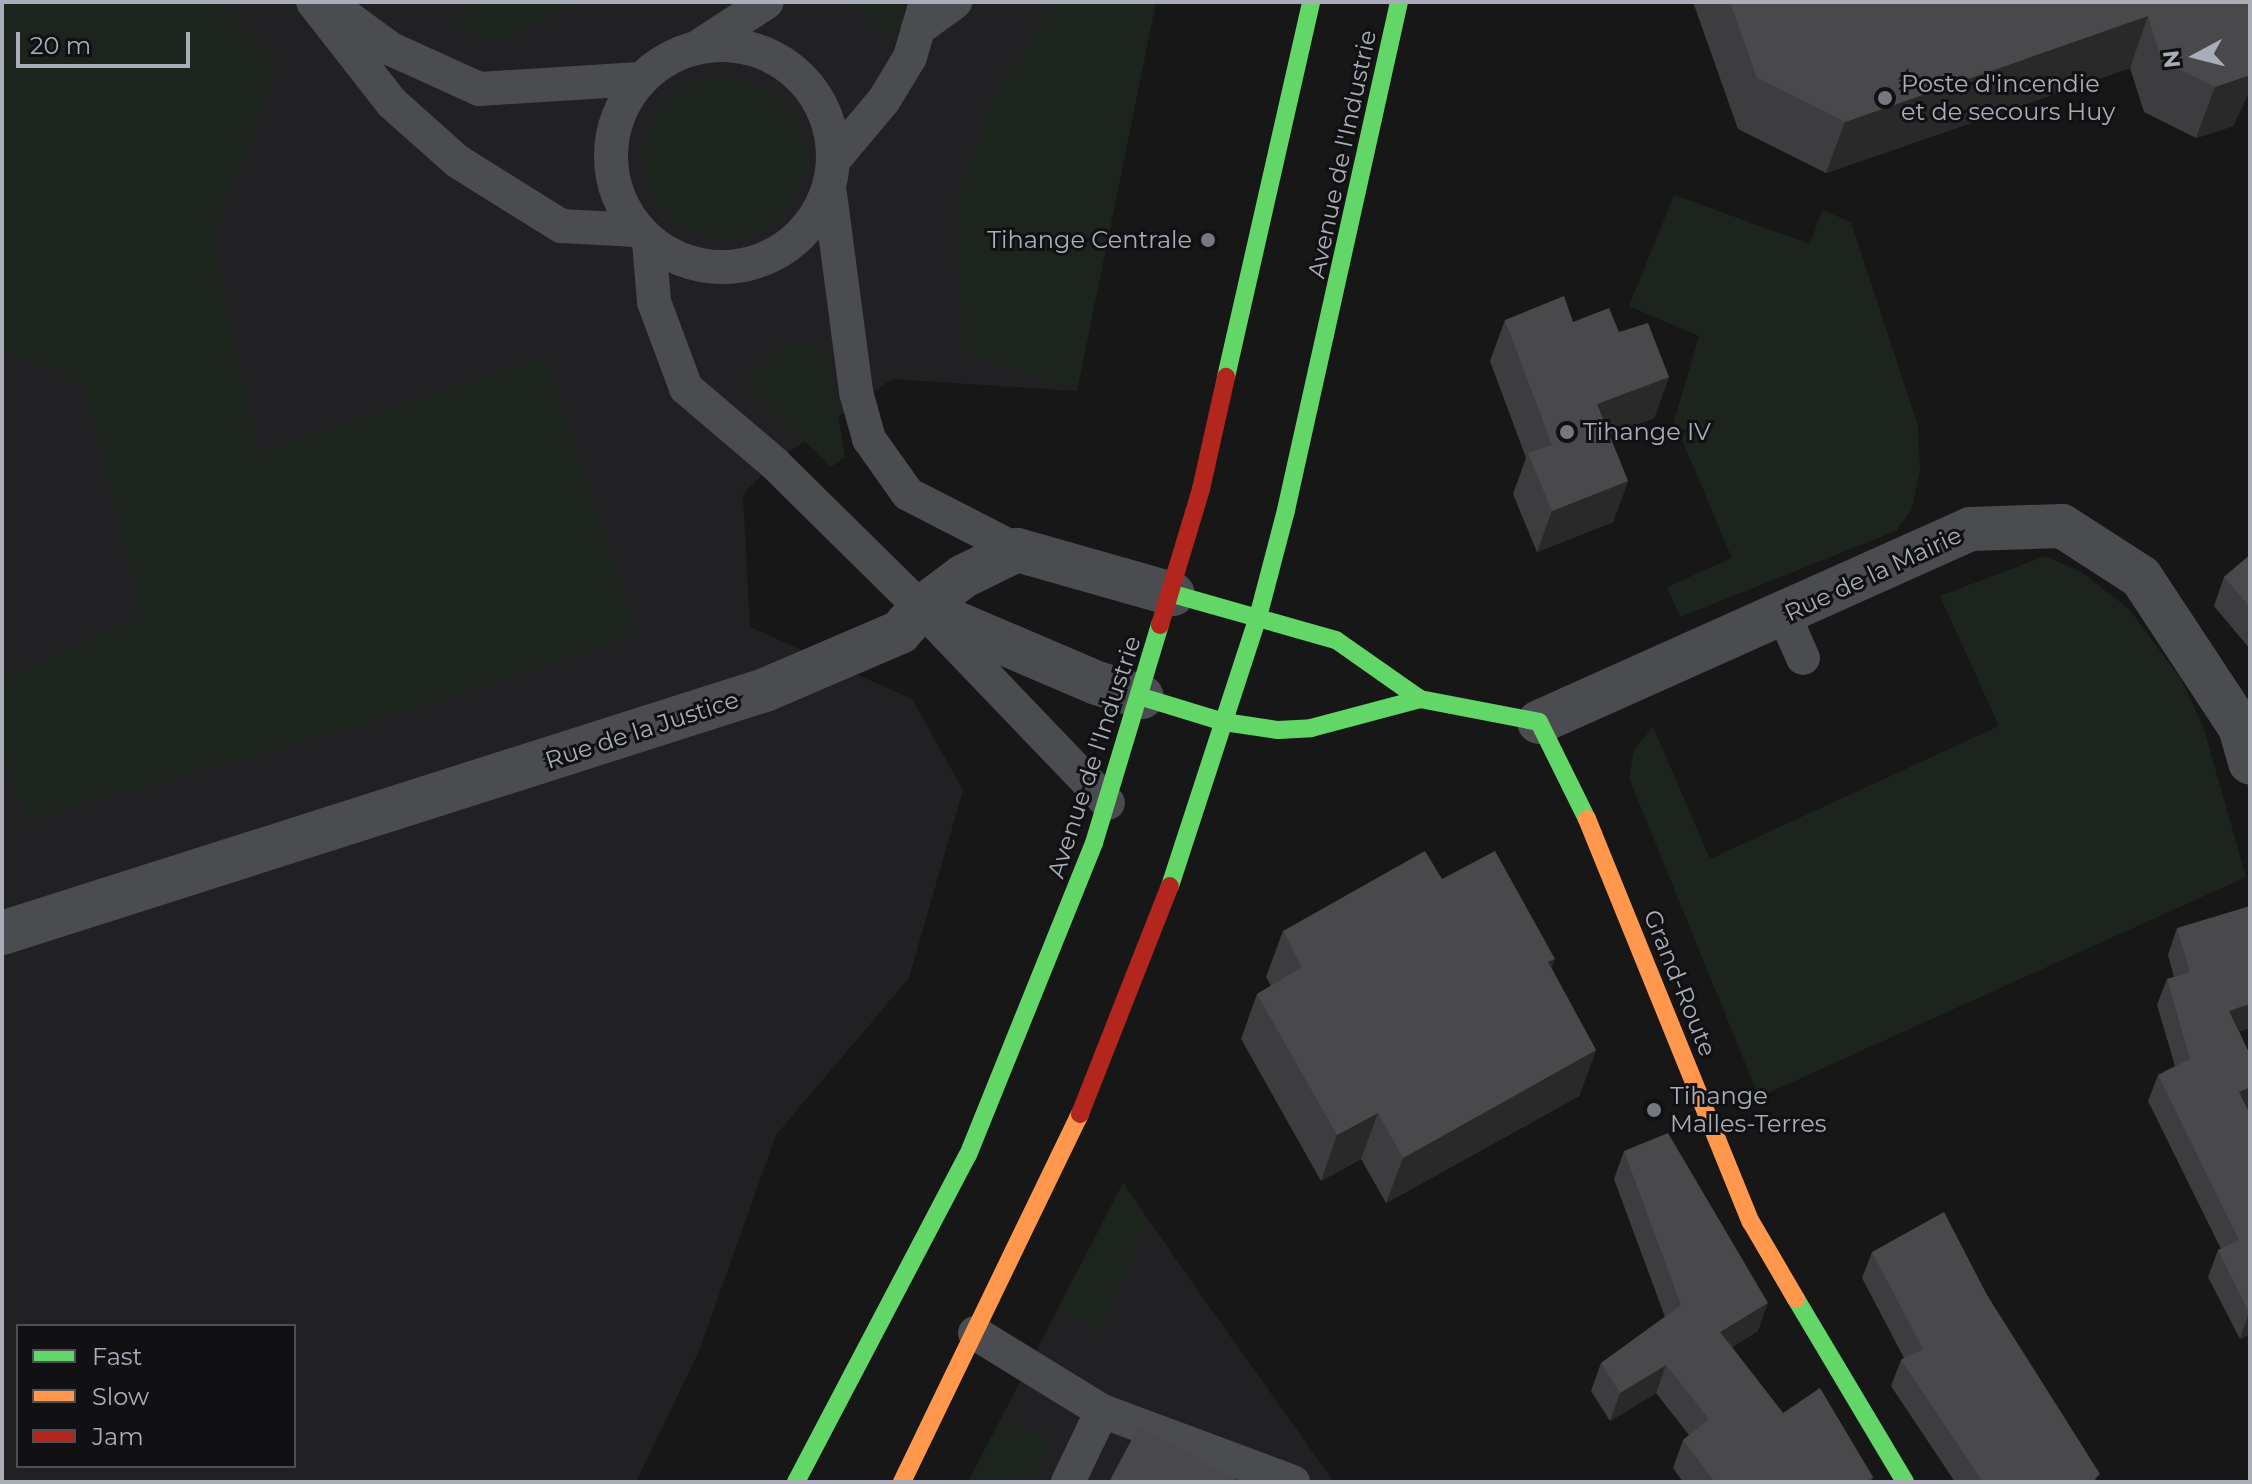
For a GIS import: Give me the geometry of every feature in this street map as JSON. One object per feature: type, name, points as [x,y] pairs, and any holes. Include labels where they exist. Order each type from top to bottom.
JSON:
[{"type":"main road","name":"Avenue de l'Industrie","points":[[796,1482],[968,1155],[1108,803],[1173,594],[1311,2]]},
{"type":"main road","name":"Avenue de l'Industrie","points":[[902,1482],[1068,1143],[1175,873],[1258,617],[1342,272],[1399,2]]},
{"type":"main road","points":[[1173,594],[1336,640],[1420,699],[1539,722]]},
{"type":"main road","points":[[1142,697],[1224,722],[1278,730],[1311,728],[1420,699]]},
{"type":"main road","name":"Grand-Route","points":[[1539,722],[1589,824],[1751,1222],[1905,1482]]},
{"type":"street","name":"Rue de la Mairie","points":[[1539,722],[1784,615],[1970,529],[2062,526],[2141,577],[2240,727],[2250,763]]},
{"type":"street","points":[[1017,550],[1173,594]]},
{"type":"street","name":"Rue de la Justice","points":[[2,933],[765,690],[900,632],[921,608],[964,576],[1017,550]]},
{"type":"street","points":[[921,608],[1097,683],[1142,697]]},
{"type":"lane","points":[[313,2],[392,103],[457,161],[561,226],[642,236],[694,266],[758,264],[818,219],[830,194],[837,156],[816,91],[753,46],[702,44]]},
{"type":"lane","points":[[326,2],[391,49],[479,89],[639,79],[702,44],[767,2]]},
{"type":"lane","points":[[837,156],[884,100],[910,57],[922,15],[955,2]]},
{"type":"lane","points":[[639,79],[610,141],[619,203],[642,236],[654,302],[686,388],[774,463],[921,608],[1108,803]]},
{"type":"lane","points":[[830,194],[856,392],[869,439],[908,494],[1017,550]]},
{"type":"lane","points":[[1784,615],[1803,658]]},
{"type":"lane","points":[[975,1333],[1102,1411],[1293,1482]]},
{"type":"lane","points":[[1068,1482],[1102,1411]]},
{"type":"shaded area","points":[[2,2],[1156,2],[1077,391],[892,379],[774,463],[743,494],[750,627],[912,699],[963,790],[909,978],[776,1135],[699,1351],[636,1482],[2,1482]]},
{"type":"shaded area","points":[[2,2],[218,2],[277,65],[213,239],[257,451],[545,356],[637,634],[349,729],[25,820],[2,746],[2,679],[142,616],[83,384],[2,347]]},
{"type":"shaded area","points":[[473,2],[578,2],[555,18],[490,43],[453,22]]},
{"type":"shaded area","points":[[852,2],[909,2],[897,36],[876,27]]},
{"type":"shaded area","points":[[1054,2],[1156,2],[1077,391],[964,354],[955,207],[996,92]]},
{"type":"shaded area","points":[[724,77],[755,83],[781,101],[799,127],[805,158],[799,189],[781,215],[755,233],[724,239],[693,233],[667,215],[649,189],[643,158],[649,127],[667,101],[693,83]]},
{"type":"shaded area","points":[[1674,195],[1810,244],[1822,210],[1851,222],[1918,426],[1920,470],[1912,509],[1896,531],[1680,617],[1667,587],[1732,558],[1674,421],[1699,336],[1629,306]]},
{"type":"shaded area","points":[[818,345],[829,361],[845,457],[831,467],[749,386],[751,373],[765,357],[789,346]]},
{"type":"shaded area","points":[[2045,556],[2081,572],[2129,609],[2181,679],[2203,726],[2246,877],[1759,1097],[1629,778],[1634,750],[1653,727],[1710,859],[1999,726],[1940,596]]},
{"type":"shaded area","points":[[1123,1183],[1201,1295],[1334,1482],[968,1482]]},
{"type":"shaded area","points":[[1123,1183],[1148,1220],[1098,1332],[1059,1309]]},
{"type":"shaded area","points":[[1002,1417],[1050,1442],[1030,1482],[968,1482]]},
{"type":"building","points":[[1730,2],[2250,2],[2250,75],[2215,87],[2162,61],[2148,16],[1845,122],[1757,78]]},
{"type":"building","points":[[1564,296],[1573,322],[1609,308],[1619,332],[1648,323],[1669,377],[1597,404],[1628,481],[1552,511],[1528,453],[1552,445],[1505,320]]},
{"type":"building","points":[[2250,555],[2250,607],[2224,577]]},
{"type":"building","points":[[1425,851],[1442,879],[1495,851],[1555,959],[1548,962],[1596,1050],[1403,1158],[1378,1113],[1337,1135],[1257,994],[1302,967],[1283,931]]},
{"type":"building","points":[[2250,906],[2250,1004],[2229,1011],[2250,1055],[2250,1087],[2239,1092],[2250,1114],[2249,1312],[2218,1250],[2239,1240],[2158,1075],[2190,1059],[2167,979],[2190,972],[2177,928]]},
{"type":"building","points":[[1668,1133],[1768,1303],[1720,1332],[1783,1413],[1820,1388],[1873,1477],[1865,1482],[1715,1482],[1683,1440],[1709,1419],[1666,1365],[1620,1393],[1601,1363],[1681,1305],[1624,1151]]},
{"type":"building","points":[[1944,1212],[1987,1295],[2100,1474],[2095,1482],[1983,1482],[1901,1360],[1923,1349],[1872,1252]]},
{"type":"building","points":[[1139,1426],[1241,1482],[1109,1482]]},
{"type":"traffic: fast","points":[[1226,377],[1311,2]]},
{"type":"traffic: fast","points":[[1170,886],[1258,617],[1286,510],[1399,2]]},
{"type":"traffic: fast","points":[[1173,594],[1336,640],[1420,699],[1539,722],[1587,819]]},
{"type":"traffic: fast","points":[[796,1482],[968,1155],[1094,843],[1160,625]]},
{"type":"traffic: fast","points":[[1142,697],[1224,722],[1278,730],[1311,728],[1420,699]]},
{"type":"traffic: fast","points":[[1796,1299],[1905,1482]]},
{"type":"traffic: slow","points":[[1587,819],[1751,1222],[1796,1299]]},
{"type":"traffic: slow","points":[[902,1482],[1080,1114]]},
{"type":"traffic: jam","points":[[1160,625],[1201,489],[1226,377]]},
{"type":"traffic: jam","points":[[1080,1114],[1170,886]]},
{"type":"place","name":"Poste d'incendie et de secours Huy","points":[[1885,98]]},
{"type":"place","name":"Tihange Centrale","points":[[1208,240]]},
{"type":"place","name":"Tihange IV","points":[[1567,432]]},
{"type":"place","name":"Tihange Malles-Terres","points":[[1654,1110]]}]
